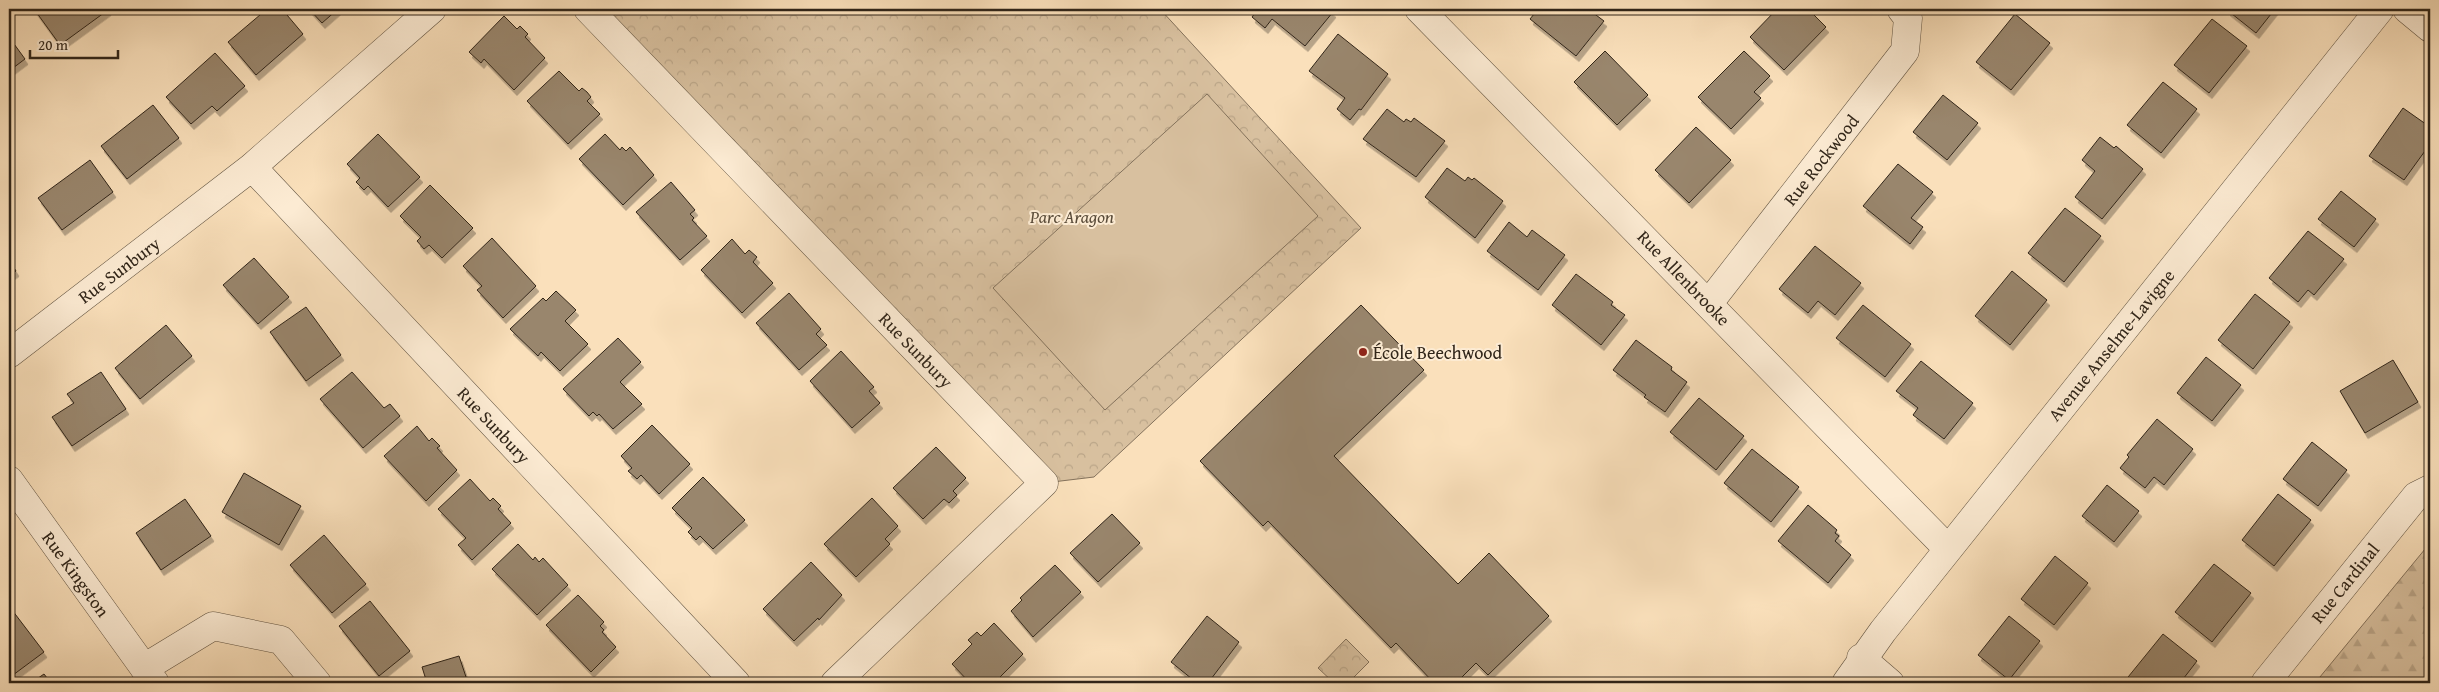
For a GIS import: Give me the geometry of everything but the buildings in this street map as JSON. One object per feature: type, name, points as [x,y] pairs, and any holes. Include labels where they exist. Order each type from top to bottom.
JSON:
[{"type":"street","name":"Rue Sunbury","points":[[9,354],[252,167],[432,9]]},
{"type":"street","name":"Rue Sunbury","points":[[588,9],[1044,483],[835,683]]},
{"type":"street","name":"Rue Allenbrooke","points":[[1420,9],[1948,549]]},
{"type":"street","name":"Rue Rockwood","points":[[1709,304],[1906,51],[1908,18],[1901,9]]},
{"type":"street","name":"Avenue Anselme-Lavigne","points":[[1846,683],[1862,658],[1948,549],[2380,9]]},
{"type":"street","points":[[2407,9],[2430,28]]},
{"type":"street","name":"Rue Sunbury","points":[[252,167],[736,683]]},
{"type":"street","name":"Rue Kingston","points":[[9,480],[150,675],[213,626],[280,640],[317,683]]},
{"type":"street","name":"Rue Cardinal","points":[[2265,683],[2416,496],[2430,489]]},
{"type":"street","points":[[1862,658],[1890,683]]},
{"type":"green space","name":"Parc Aragon","points":[[588,9],[1160,9],[1361,228],[1094,477],[1044,483]]},
{"type":"green space","points":[[1207,94],[1318,216],[1105,410],[993,288]]},
{"type":"green space","points":[[2430,543],[2430,683],[2315,683]]},
{"type":"green space","points":[[1346,639],[1369,662],[1348,683],[1334,683],[1318,668]]},
{"type":"place","name":"École Beechwood","points":[[1363,352]]}]
